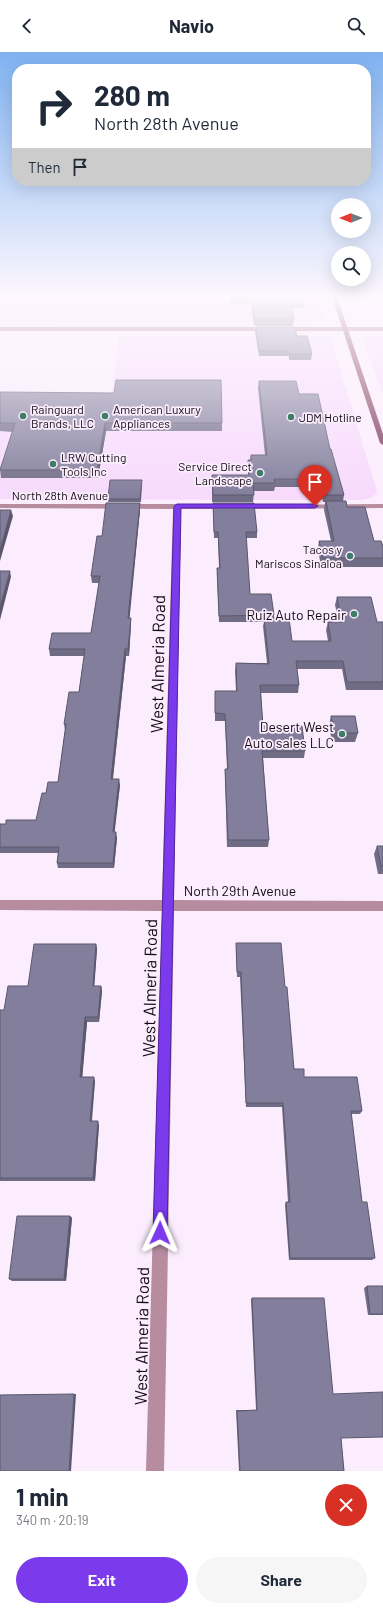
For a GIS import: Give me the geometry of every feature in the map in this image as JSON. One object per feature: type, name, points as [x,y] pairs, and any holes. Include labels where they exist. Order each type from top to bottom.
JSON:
[{"type":"main road","points":[[356,363],[381,431],[383,444]]},
{"type":"street","name":"North 28th Avenue","points":[[0,506],[383,506]]},
{"type":"street","name":"West Almeria Road","points":[[155,1471],[177,506]]},
{"type":"street","name":"North 29th Avenue","points":[[0,905],[383,906]]},
{"type":"shaded area","points":[[116,363],[338,363],[377,491],[376,494],[371,498],[360,500],[0,499],[0,402],[111,402]]},
{"type":"shaded area","points":[[371,363],[383,363],[383,394]]},
{"type":"building","points":[[116,380],[221,380],[222,423],[105,423],[97,470],[0,470],[15,423],[0,423],[0,392],[114,393]]},
{"type":"building","points":[[259,381],[296,381],[299,394],[318,394],[330,449],[344,495],[324,495],[321,479],[274,479],[275,483],[253,483],[254,495],[213,495],[212,475],[249,475],[248,460],[251,460],[251,455],[267,455]]},
{"type":"building","points":[[110,480],[142,480],[140,499],[108,499]]},
{"type":"building","points":[[326,501],[346,501],[347,507],[365,507],[374,541],[381,541],[383,546],[383,558],[323,558],[319,541],[334,541]]},
{"type":"building","points":[[106,503],[140,503],[128,618],[131,618],[128,649],[125,649],[111,779],[119,779],[113,832],[116,832],[113,863],[57,863],[59,847],[0,847],[0,824],[6,824],[6,820],[36,820],[42,793],[46,793],[48,782],[58,782],[69,692],[79,692],[85,649],[49,649],[52,633],[91,633],[100,576],[91,576],[97,536],[102,536]]},
{"type":"building","points":[[213,503],[254,503],[257,532],[246,532],[250,594],[271,594],[274,615],[219,616],[217,568],[220,568],[218,532],[214,532]]},
{"type":"building","points":[[0,510],[11,510],[0,550]]},
{"type":"building","points":[[0,571],[10,571],[0,607]]},
{"type":"building","points":[[337,597],[371,597],[377,622],[383,622],[383,682],[347,682],[343,661],[296,661],[299,685],[260,685],[263,726],[302,726],[305,751],[262,751],[269,840],[228,840],[225,769],[228,769],[225,714],[215,713],[215,691],[237,691],[236,663],[269,664],[264,618],[289,618],[292,641],[331,641],[328,622],[342,622]]},
{"type":"building","points":[[331,716],[355,716],[358,733],[334,733]]},
{"type":"building","points":[[377,846],[383,846],[383,866],[381,866]]},
{"type":"building","points":[[236,943],[281,943],[285,987],[287,987],[294,1069],[304,1069],[304,1077],[357,1077],[362,1111],[351,1111],[362,1202],[367,1202],[375,1258],[290,1258],[286,1202],[290,1202],[283,1103],[246,1103],[241,972],[237,972]]},
{"type":"building","points":[[34,944],[96,944],[93,986],[101,986],[98,1017],[85,1017],[80,1077],[94,1077],[90,1121],[98,1121],[93,1178],[0,1178],[0,1010],[4,1010],[8,986],[28,986]]},
{"type":"building","points":[[17,1216],[70,1216],[64,1279],[9,1279]]},
{"type":"building","points":[[367,1286],[383,1286],[383,1314],[370,1314]]},
{"type":"building","points":[[252,1298],[324,1298],[333,1394],[383,1392],[383,1437],[341,1438],[344,1471],[240,1471],[237,1411],[257,1410]]},
{"type":"building","points":[[74,1394],[69,1471],[0,1471],[0,1395]]},
{"type":"place","name":"Rainguard Brands, LLC","points":[[23,416]]},
{"type":"place","name":"American Luxury Appliances","points":[[105,416]]},
{"type":"place","name":"JDM Hotline","points":[[291,417]]},
{"type":"place","name":"LRW Cutting Tools Inc","points":[[53,464]]},
{"type":"place","name":"Service Direct Landscape","points":[[260,473]]},
{"type":"place","name":"Tacos y Mariscos Sinaloa","points":[[350,556]]},
{"type":"place","name":"Ruiz Auto Repair","points":[[354,614]]},
{"type":"place","name":"Desert West Auto sales LLC","points":[[342,734]]},
{"type":"route","points":[[160,1233],[177,506],[315,506]]}]
